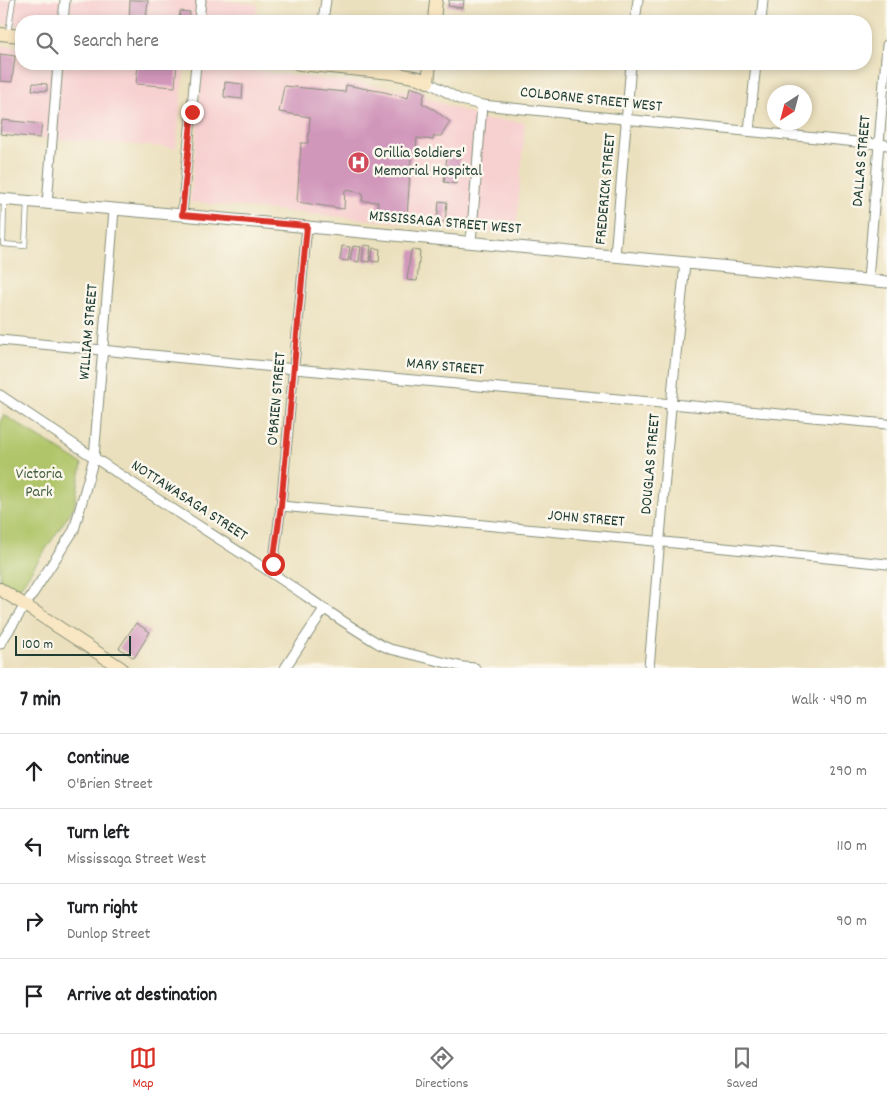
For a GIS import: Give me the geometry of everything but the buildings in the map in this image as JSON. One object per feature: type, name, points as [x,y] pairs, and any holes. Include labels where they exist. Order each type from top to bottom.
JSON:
[{"type":"main road","points":[[435,15],[436,0]]},
{"type":"main road","name":"COLBORNE STREET WEST","points":[[365,70],[419,78],[428,82]]},
{"type":"main road","points":[[428,82],[429,70]]},
{"type":"main road","points":[[0,589],[121,668]]},
{"type":"street","points":[[64,15],[65,0]]},
{"type":"street","points":[[200,15],[201,0]]},
{"type":"street","points":[[324,15],[326,0]]},
{"type":"street","points":[[636,15],[638,0]]},
{"type":"street","points":[[762,15],[763,0]]},
{"type":"street","name":"DALLAS STREET","points":[[868,280],[883,144],[887,45]]},
{"type":"street","points":[[47,204],[58,70]]},
{"type":"street","points":[[182,215],[195,70]]},
{"type":"street","name":"FREDERICK STREET","points":[[615,256],[631,70]]},
{"type":"street","points":[[749,131],[755,70]]},
{"type":"street","name":"COLBORNE STREET WEST","points":[[428,82],[462,100],[482,105],[883,144]]},
{"type":"street","points":[[471,242],[482,105]]},
{"type":"street","name":"MISSISSAGA STREET WEST","points":[[2,199],[307,226],[887,282]]},
{"type":"street","name":"WILLIAM STREET","points":[[0,644],[74,530],[94,458],[114,210]]},
{"type":"street","name":"O'BRIEN STREET","points":[[272,573],[295,369],[307,226]]},
{"type":"street","name":"DOUGLAS STREET","points":[[649,668],[685,263]]},
{"type":"street","name":"MARY STREET","points":[[0,340],[887,424]]},
{"type":"street","name":"NOTTAWASAGA STREET","points":[[0,395],[371,639],[390,649],[462,667],[475,668]]},
{"type":"street","name":"JOHN STREET","points":[[281,506],[887,564]]},
{"type":"street","points":[[285,668],[324,609]]},
{"type":"lane","points":[[4,35],[13,0]]},
{"type":"lane","points":[[2,199],[3,244],[25,246],[27,202]]},
{"type":"shaded area","points":[[0,0],[216,0],[258,4],[257,15],[15,15],[15,25],[0,24]]},
{"type":"shaded area","points":[[0,45],[15,47],[15,70],[184,70],[176,148],[0,135]]},
{"type":"shaded area","name":"Orillia Soldiers' Memorial Hospital","points":[[203,70],[247,70],[360,83],[409,91],[487,120],[525,122],[516,234],[190,202]]},
{"type":"green space","name":"Victoria Park","points":[[4,415],[82,464],[74,507],[16,594],[0,583],[0,421]]},
{"type":"place","name":"Orillia Soldiers' Memorial Hospital","points":[[358,162]]},
{"type":"route","points":[[192,112],[182,215],[307,226],[296,360],[273,564]]}]
